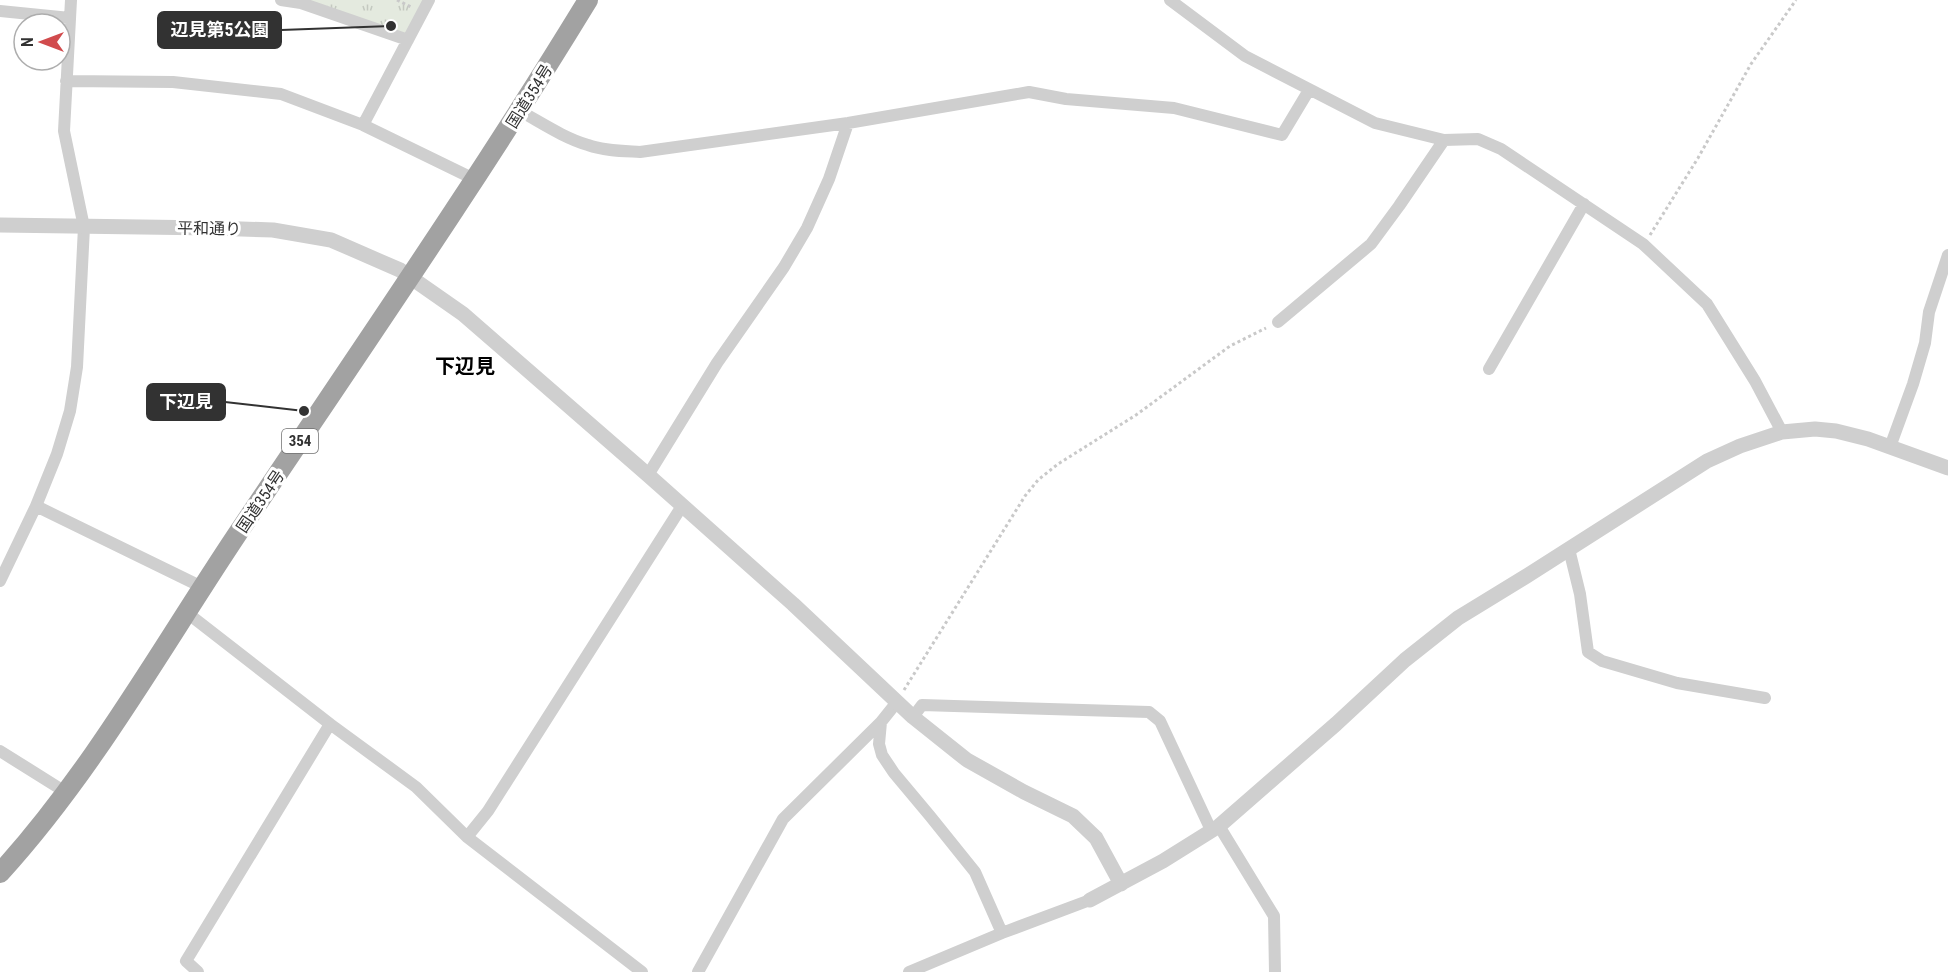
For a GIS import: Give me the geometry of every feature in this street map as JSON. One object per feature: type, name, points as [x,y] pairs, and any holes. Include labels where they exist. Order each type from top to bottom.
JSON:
[{"type":"highway","name":"国道354号","points":[[0,873],[33,837],[67,793],[202,587],[476,180],[588,0]]},
{"type":"street","points":[[281,0],[302,2],[408,40]]},
{"type":"street","points":[[363,125],[429,0]]},
{"type":"street","points":[[1170,0],[1245,56],[1375,123],[1444,140],[1478,139],[1501,149],[1643,244],[1707,304],[1755,381],[1782,432]]},
{"type":"street","points":[[0,581],[36,506],[57,454],[70,411],[77,367],[84,227],[64,131],[67,72]]},
{"type":"street","points":[[66,81],[173,82],[281,94],[363,125],[476,180]]},
{"type":"street","points":[[520,111],[588,145],[610,150],[640,152],[848,123],[1029,93],[1066,99],[1174,108],[1282,135],[1309,90]]},
{"type":"street","points":[[648,475],[717,363],[784,267],[807,228],[829,179],[848,123]]},
{"type":"street","points":[[1278,322],[1371,244],[1444,140]]},
{"type":"street","points":[[1489,369],[1584,204]]},
{"type":"street","name":"平和通り","points":[[0,225],[273,230],[331,240],[400,270],[463,314],[648,475],[793,604],[913,717],[967,760],[1073,816],[1096,838],[1121,884]]},
{"type":"street","points":[[1890,447],[1913,384],[1925,343],[1929,312],[1948,255]]},
{"type":"street","points":[[909,972],[1002,933],[1090,900],[1163,861],[1215,828],[1336,724],[1430,638],[1707,461],[1740,446],[1782,432],[1815,429],[1836,431],[1868,439],[1948,468]]},
{"type":"street","points":[[36,506],[202,587]]},
{"type":"street","points":[[467,837],[488,811],[682,506]]},
{"type":"street","points":[[1569,549],[1580,594],[1588,652],[1602,661],[1677,683],[1765,698]]},
{"type":"street","points":[[186,612],[330,724],[416,787],[467,837],[642,972]]},
{"type":"street","points":[[698,972],[783,819],[881,722],[897,702]]},
{"type":"street","points":[[913,717],[922,705],[1149,712],[1160,721],[1215,828],[1274,915],[1275,972]]},
{"type":"street","points":[[881,722],[879,744],[882,755],[894,773],[975,872],[1002,933]]},
{"type":"street","points":[[198,972],[186,961],[330,724]]},
{"type":"street","points":[[0,751],[67,793]]},
{"type":"path","points":[[1643,244],[1698,158],[1751,64],[1796,0]]},
{"type":"path","points":[[897,702],[1019,505],[1038,480],[1058,464],[1136,415],[1230,346],[1278,322]]},
{"type":"green space","points":[[302,0],[429,0],[408,40]]},
{"type":"place","name":"辺見第5公園","points":[[391,26]]},
{"type":"place","name":"下辺見","points":[[304,411]]},
{"type":"district","name":"下辺見","points":[[465,366]]}]
